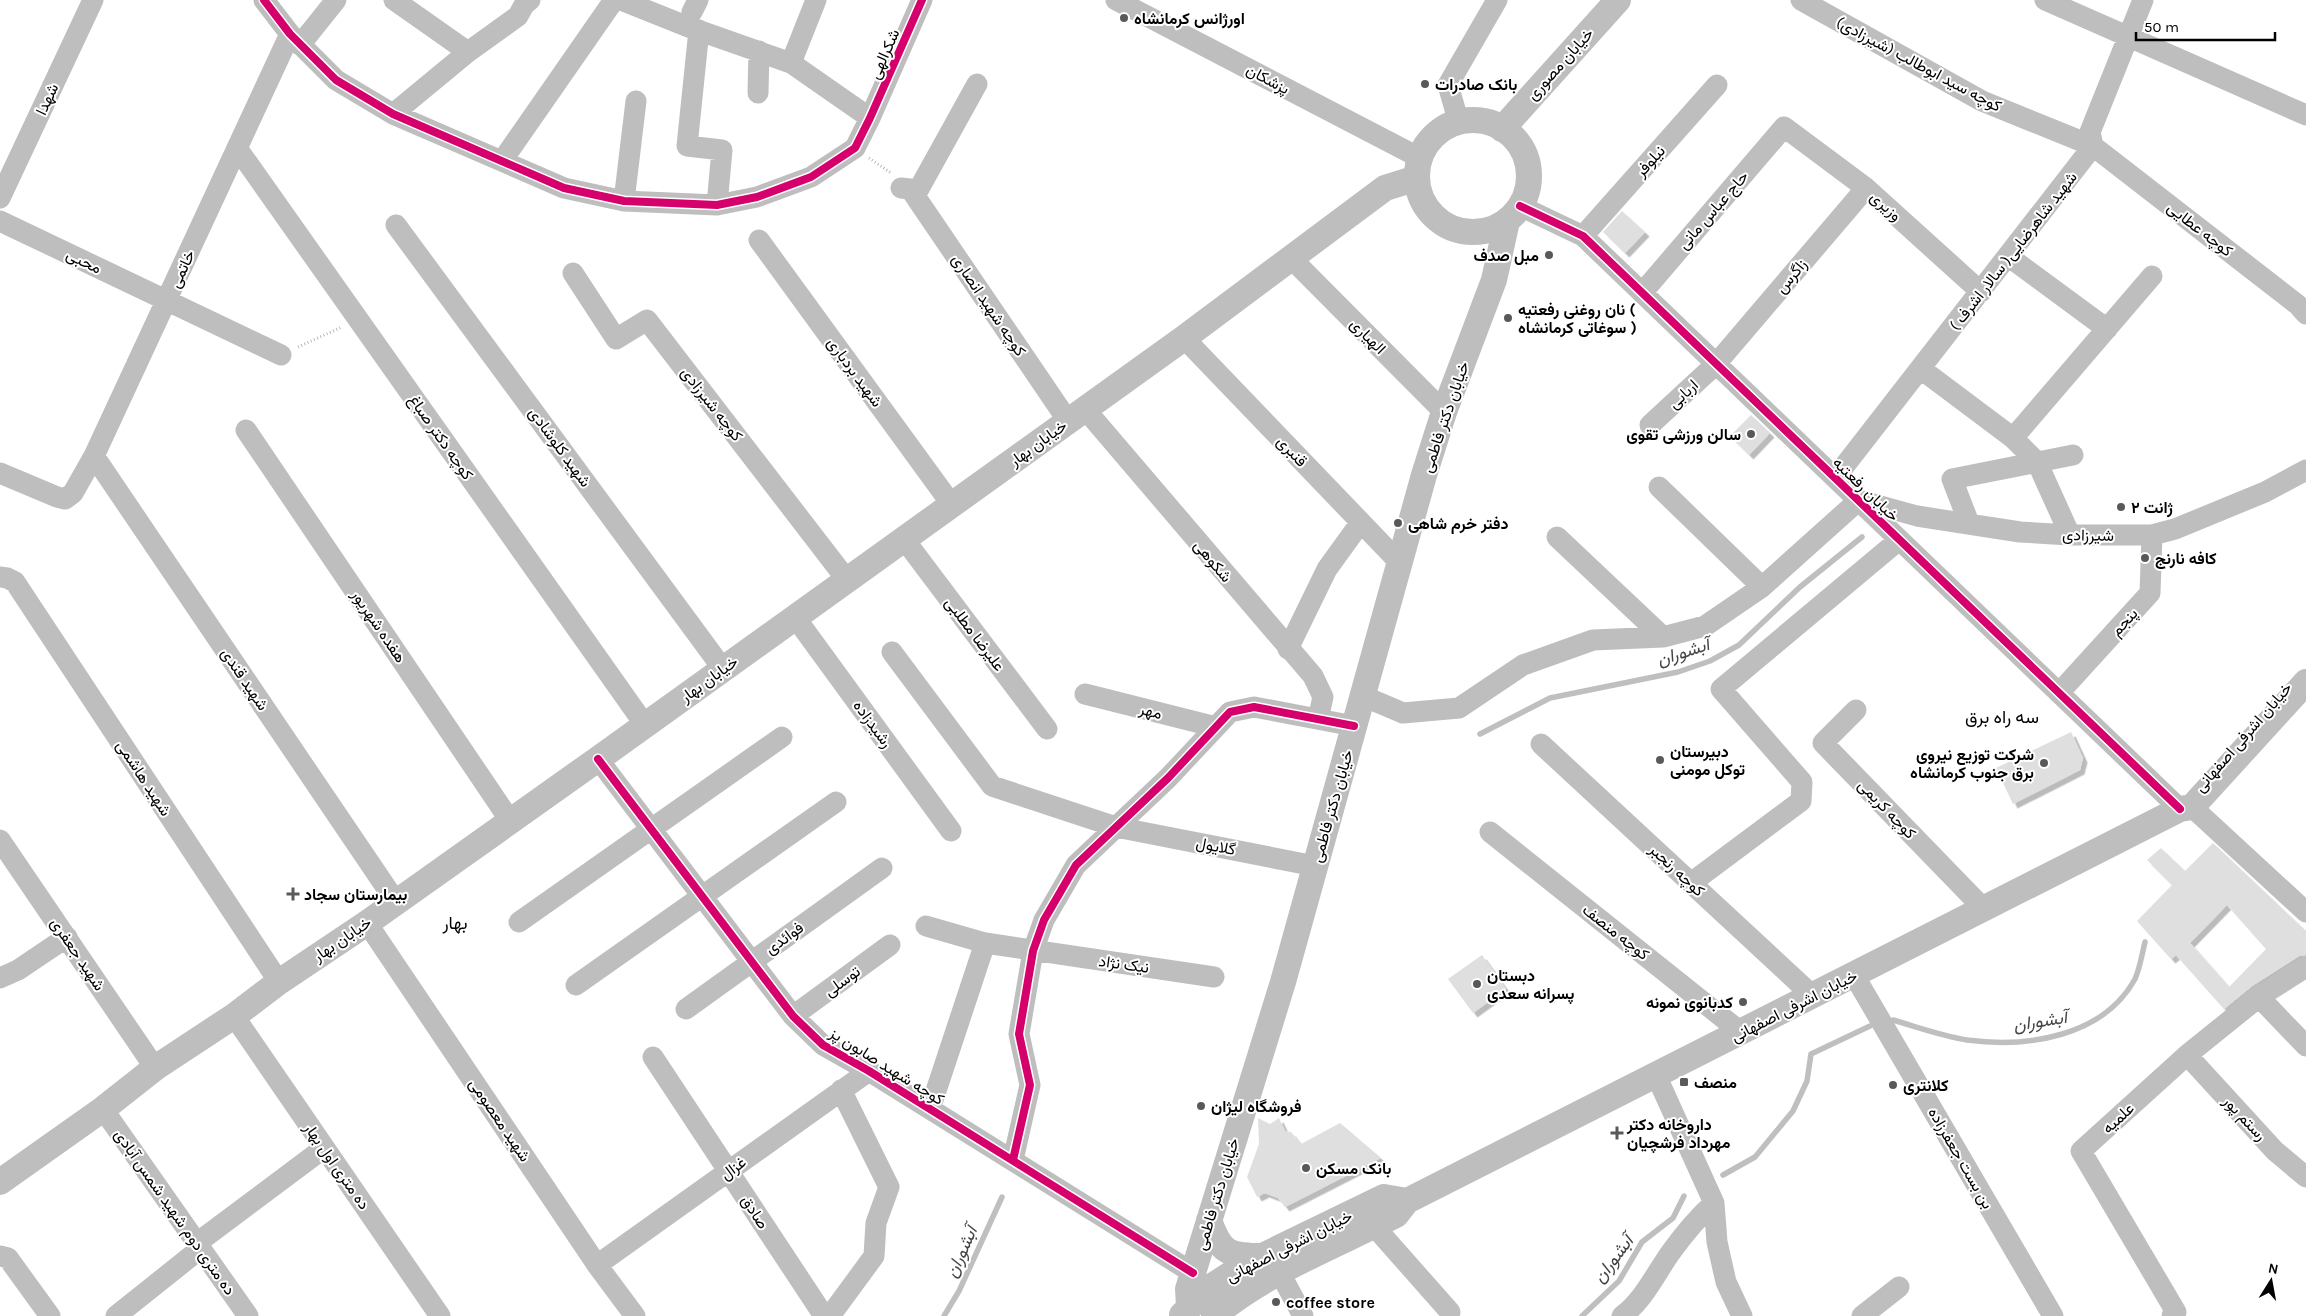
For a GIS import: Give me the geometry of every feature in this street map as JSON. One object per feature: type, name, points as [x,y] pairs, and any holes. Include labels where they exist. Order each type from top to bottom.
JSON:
[{"type":"main road","name":"خیابان مصوری","points":[[1502,128],[1618,0]]},
{"type":"main road","points":[[1474,120],[1502,128],[1514,138],[1523,150],[1528,164],[1530,178],[1527,193],[1514,214],[1490,230],[1471,232],[1452,228],[1429,211],[1419,191],[1419,168],[1428,143],[1439,132],[1458,122],[1474,120]]},
{"type":"main road","name":"خیابان بهار","points":[[0,1182],[103,1109],[155,1068],[234,1016],[279,982],[511,822],[1184,338],[1385,188],[1419,168]]},
{"type":"main road","name":"خیابان دکتر فاطمی","points":[[1185,1311],[1193,1273],[1283,982],[1444,412],[1494,280],[1514,214]]},
{"type":"main road","name":"خیابان اشرفی اصفهانی","points":[[2186,808],[2306,666]]},
{"type":"main road","name":"خیابان اشرفی اصفهانی","points":[[1185,1311],[1209,1288],[1374,1226],[1396,1215],[1407,1201],[2186,808],[2306,682]]},
{"type":"main road","name":"خیابان اشرفی اصفهانی","points":[[1214,1316],[1246,1291],[1272,1264],[1384,1197],[1407,1201]]},
{"type":"main road","points":[[1209,1220],[1216,1239],[1225,1249],[1240,1256],[1272,1264]]},
{"type":"street","name":"شهدا","points":[[0,198],[93,0]]},
{"type":"street","points":[[264,0],[295,40],[336,80],[393,114],[564,188],[624,201],[717,205],[757,197],[811,177],[854,148]]},
{"type":"street","name":"خاتمی","points":[[0,473],[57,497],[65,499],[73,493],[94,456],[237,148],[295,40],[336,0]]},
{"type":"street","points":[[394,0],[468,52]]},
{"type":"street","points":[[393,114],[468,52],[518,16],[530,0]]},
{"type":"street","points":[[502,161],[614,0]]},
{"type":"street","points":[[622,0],[696,14],[759,51],[791,63],[870,118]]},
{"type":"street","points":[[791,63],[816,0]]},
{"type":"street","name":"شکرالهی","points":[[854,148],[870,118],[922,0]]},
{"type":"street","name":"پزشکان","points":[[1116,0],[1419,168]]},
{"type":"street","points":[[1458,122],[1448,85],[1497,0]]},
{"type":"street","name":"کوچه سید ابوطالب (شیرزادی)","points":[[1802,0],[1982,101],[2093,146]]},
{"type":"street","points":[[2045,0],[2306,115]]},
{"type":"street","points":[[2093,146],[2090,132],[2143,0]]},
{"type":"street","points":[[696,14],[687,146],[722,150],[717,205]]},
{"type":"street","points":[[758,93],[759,51]]},
{"type":"street","points":[[909,191],[977,84]]},
{"type":"street","name":"نیلوفر","points":[[1583,236],[1717,85]]},
{"type":"street","points":[[624,201],[636,101]]},
{"type":"street","name":"وزیری","points":[[1784,127],[1866,188],[1982,292]]},
{"type":"street","name":"حاج عباس مانی","points":[[1642,293],[1784,127]]},
{"type":"street","name":"شهید شاهرضایی( سالار اشرف )","points":[[1835,478],[1982,292],[2093,146]]},
{"type":"street","name":"کوچه عطایی","points":[[2093,146],[2303,305]]},
{"type":"street","name":"کوچه دکتر صباغ","points":[[237,148],[646,725]]},
{"type":"street","name":"زاگرس","points":[[1716,364],[1866,188]]},
{"type":"street","name":"کوچه شهید انصاری","points":[[909,191],[1077,415]]},
{"type":"street","name":"خیابان رفعتیه","points":[[1514,214],[1583,236],[2059,693],[2186,808],[2306,912]]},
{"type":"street","name":"محبی","points":[[0,221],[281,355]]},
{"type":"street","name":"شهید کلوشادی","points":[[396,225],[723,669]]},
{"type":"street","name":"شهید بردباری","points":[[758,240],[952,505]]},
{"type":"street","points":[[2008,256],[2107,329]]},
{"type":"street","name":"الهیاری","points":[[1292,259],[1444,412]]},
{"type":"street","name":"کوچه شیرزادی","points":[[573,273],[616,340],[647,320],[847,580]]},
{"type":"street","points":[[2013,438],[2152,276]]},
{"type":"street","name":"قنبری","points":[[1184,338],[1400,563]]},
{"type":"street","name":"اربابی","points":[[1650,425],[1716,364]]},
{"type":"street","points":[[1921,369],[2013,438],[2037,462],[2070,535]]},
{"type":"street","name":"شکوهی","points":[[1077,415],[1313,676],[1323,697],[1318,719]]},
{"type":"street","name":"هفده شهریور","points":[[246,430],[511,822]]},
{"type":"street","points":[[1969,523],[1952,479],[2074,455]]},
{"type":"street","name":"شهید قندی","points":[[94,456],[396,902]]},
{"type":"street","name":"شیرزادی","points":[[1859,500],[1917,516],[2020,532],[2070,535],[2152,535],[2175,529],[2265,492],[2306,470]]},
{"type":"street","points":[[1659,487],[1762,587]]},
{"type":"street","points":[[1363,696],[1403,713],[1459,708],[1523,664],[1593,640],[1664,637],[1705,626],[1762,587],[1859,500]]},
{"type":"street","points":[[1288,649],[1327,569],[1360,522]]},
{"type":"street","name":"پنجم","points":[[2059,693],[2150,593],[2152,535]]},
{"type":"street","points":[[1557,537],[1664,637]]},
{"type":"street","name":"علیرضا مطلبی","points":[[904,539],[1047,728]]},
{"type":"street","points":[[1691,883],[1801,801],[1802,782],[1720,689],[1899,540]]},
{"type":"street","name":"شهید هاشمی","points":[[3,577],[15,582],[279,982]]},
{"type":"street","name":"رشیدزاده","points":[[795,617],[951,831]]},
{"type":"street","name":"گلایول","points":[[892,652],[992,786],[1116,827],[1315,866]]},
{"type":"street","name":"مهر","points":[[1086,694],[1216,728]]},
{"type":"street","points":[[1013,1160],[1030,1085],[1019,1034],[1034,951],[1044,920],[1076,865],[1168,778],[1230,712],[1254,707],[1354,726]]},
{"type":"street","name":"کوچه کریمی","points":[[1856,710],[1823,743],[1984,909]]},
{"type":"street","points":[[520,922],[650,828],[782,737]]},
{"type":"street","name":"کوچه رنجبر","points":[[1541,744],[1813,996]]},
{"type":"street","name":"کوچه شهید صابون پز","points":[[598,759],[793,1016],[823,1045],[869,1070],[1193,1273]]},
{"type":"street","points":[[576,985],[701,895],[836,802]]},
{"type":"street","name":"کوچه منصف","points":[[1490,832],[1742,1032]]},
{"type":"street","name":"شهید جعفری","points":[[0,840],[155,1068]]},
{"type":"street","name":"فوائدی","points":[[686,1009],[882,868]]},
{"type":"street","name":"شهید معصومی","points":[[367,923],[597,1265],[635,1316]]},
{"type":"street","name":"نیک نژاد","points":[[926,926],[985,943],[1214,977]]},
{"type":"street","points":[[0,978],[18,970],[67,937]]},
{"type":"street","points":[[930,1109],[985,943]]},
{"type":"street","name":"توسلی","points":[[793,1016],[890,945]]},
{"type":"street","name":"علمیه","points":[[2172,1316],[2176,1312],[2081,1152],[2187,1055],[2259,997],[2306,967]]},
{"type":"street","name":"بن بست جعفرزاده","points":[[1854,975],[2053,1316]]},
{"type":"street","points":[[2259,997],[2306,1046]]},
{"type":"street","name":"ده متری اول بهار","points":[[234,1016],[440,1316]]},
{"type":"street","name":"رستم پور","points":[[2187,1055],[2275,1151],[2306,1177]]},
{"type":"street","name":"صادق","points":[[653,1057],[824,1316]]},
{"type":"street","name":"غزال","points":[[597,1265],[869,1070]]},
{"type":"street","points":[[1656,1076],[1714,1203],[1717,1242],[1726,1282],[1742,1316]]},
{"type":"street","points":[[830,1316],[874,1256],[876,1223],[889,1187],[841,1090]]},
{"type":"street","name":"ده متری دوم شهید شمس آبادی","points":[[103,1109],[248,1316]]},
{"type":"street","points":[[116,1316],[199,1246],[324,1148]]},
{"type":"street","points":[[1622,1316],[1628,1312],[1650,1284],[1691,1224],[1714,1203]]},
{"type":"street","points":[[1374,1226],[1450,1312]]},
{"type":"street","points":[[0,1256],[8,1258],[50,1316]]},
{"type":"street","points":[[1272,1264],[1303,1316]]},
{"type":"street","points":[[1862,1316],[1899,1287]]},
{"type":"path","points":[[854,148],[909,191]]},
{"type":"path","points":[[281,355],[359,320]]},
{"type":"building","points":[[1622,211],[1645,232],[1625,253],[1603,232]]},
{"type":"building","name":"سالن ورزشی تقوی","points":[[1751,415],[1770,433],[1749,455],[1730,436]]},
{"type":"building","name":"شرکت توزیع نیروی برق جنوب کرمانشاه","points":[[2071,732],[2083,758],[2080,770],[2013,804],[1996,768]]},
{"type":"building","points":[[2213,843],[2306,931],[2306,955],[2299,956],[2252,986],[2224,1009],[2176,955],[2171,959],[2137,921],[2172,885],[2147,860],[2161,848],[2185,871]],"holes":[[[2227,905],[2266,949],[2229,987],[2190,943]]]},
{"type":"building","name":"دبستان پسرانه سعدی","points":[[1482,955],[1506,989],[1473,1013],[1448,979]]},
{"type":"building","name":"بانک مسکن","points":[[1258,1118],[1270,1124],[1279,1118],[1285,1131],[1291,1132],[1301,1144],[1340,1123],[1381,1158],[1285,1207],[1278,1198],[1265,1193],[1257,1197],[1247,1177],[1259,1144]]},
{"type":"waterway","name":"آبشوران","points":[[1480,734],[1550,698],[1678,672],[1710,661],[1739,645],[1800,587],[1862,537]]},
{"type":"waterway","name":"آبشوران","points":[[1893,1020],[1948,1036],[1990,1042],[2038,1040],[2062,1034],[2084,1026],[2104,1014],[2121,999],[2135,979],[2145,942]]},
{"type":"waterway","name":"آبشوران","points":[[1723,1175],[1755,1157],[1793,1111],[1807,1081],[1811,1054],[1870,1026]]},
{"type":"waterway","name":"آبشوران","points":[[1582,1316],[1619,1281],[1642,1242],[1673,1218],[1684,1196]]},
{"type":"waterway","name":"آبشوران","points":[[944,1316],[959,1291],[1002,1197]]},
{"type":"cycle path","points":[[264,0],[290,34],[336,80],[393,114],[564,188],[624,201],[717,205],[757,197],[811,177],[855,148],[922,0]]},
{"type":"cycle path","points":[[1520,206],[1583,236],[2180,809]]},
{"type":"cycle path","points":[[1013,1160],[1030,1085],[1019,1034],[1033,951],[1044,920],[1076,865],[1168,778],[1230,712],[1254,707],[1354,726]]},
{"type":"cycle path","points":[[598,759],[793,1016],[823,1045],[869,1071],[1193,1273]]},
{"type":"place","name":"اورژانس کرمانشاه","points":[[1124,18]]},
{"type":"place","name":"بانک صادرات","points":[[1425,84]]},
{"type":"place","name":"مبل صدف","points":[[1549,255]]},
{"type":"place","name":"نان روغنی رفعتیه ( سوغاتی کرمانشاه )","points":[[1508,318]]},
{"type":"place","name":"سالن ورزشی تقوی","points":[[1751,434]]},
{"type":"place","name":"ژانت ۲","points":[[2121,507]]},
{"type":"place","name":"دفتر خرم شاهی","points":[[1398,523]]},
{"type":"place","name":"کافه نارنج","points":[[2145,558]]},
{"type":"place","name":"دبیرستان توکل مومنی","points":[[1660,760]]},
{"type":"place","name":"شرکت توزیع نیروی برق جنوب کرمانشاه","points":[[2044,763]]},
{"type":"place","name":"بیمارستان سجاد","points":[[293,894]]},
{"type":"place","name":"دبستان پسرانه سعدی","points":[[1477,984]]},
{"type":"place","name":"کدبانوی نمونه","points":[[1743,1002]]},
{"type":"place","name":"منصف","points":[[1684,1082]]},
{"type":"place","name":"کلانتری","points":[[1893,1085]]},
{"type":"place","name":"فروشگاه لیژان","points":[[1201,1106]]},
{"type":"place","name":"داروخانه دکتر مهرداد فرشچیان","points":[[1617,1133]]},
{"type":"place","name":"بانک مسکن","points":[[1306,1168]]},
{"type":"place","name":"coffee store","points":[[1276,1302]]},
{"type":"district","name":"سه راه برق","points":[[2002,717]]},
{"type":"district","name":"بهار","points":[[455,923]]}]
